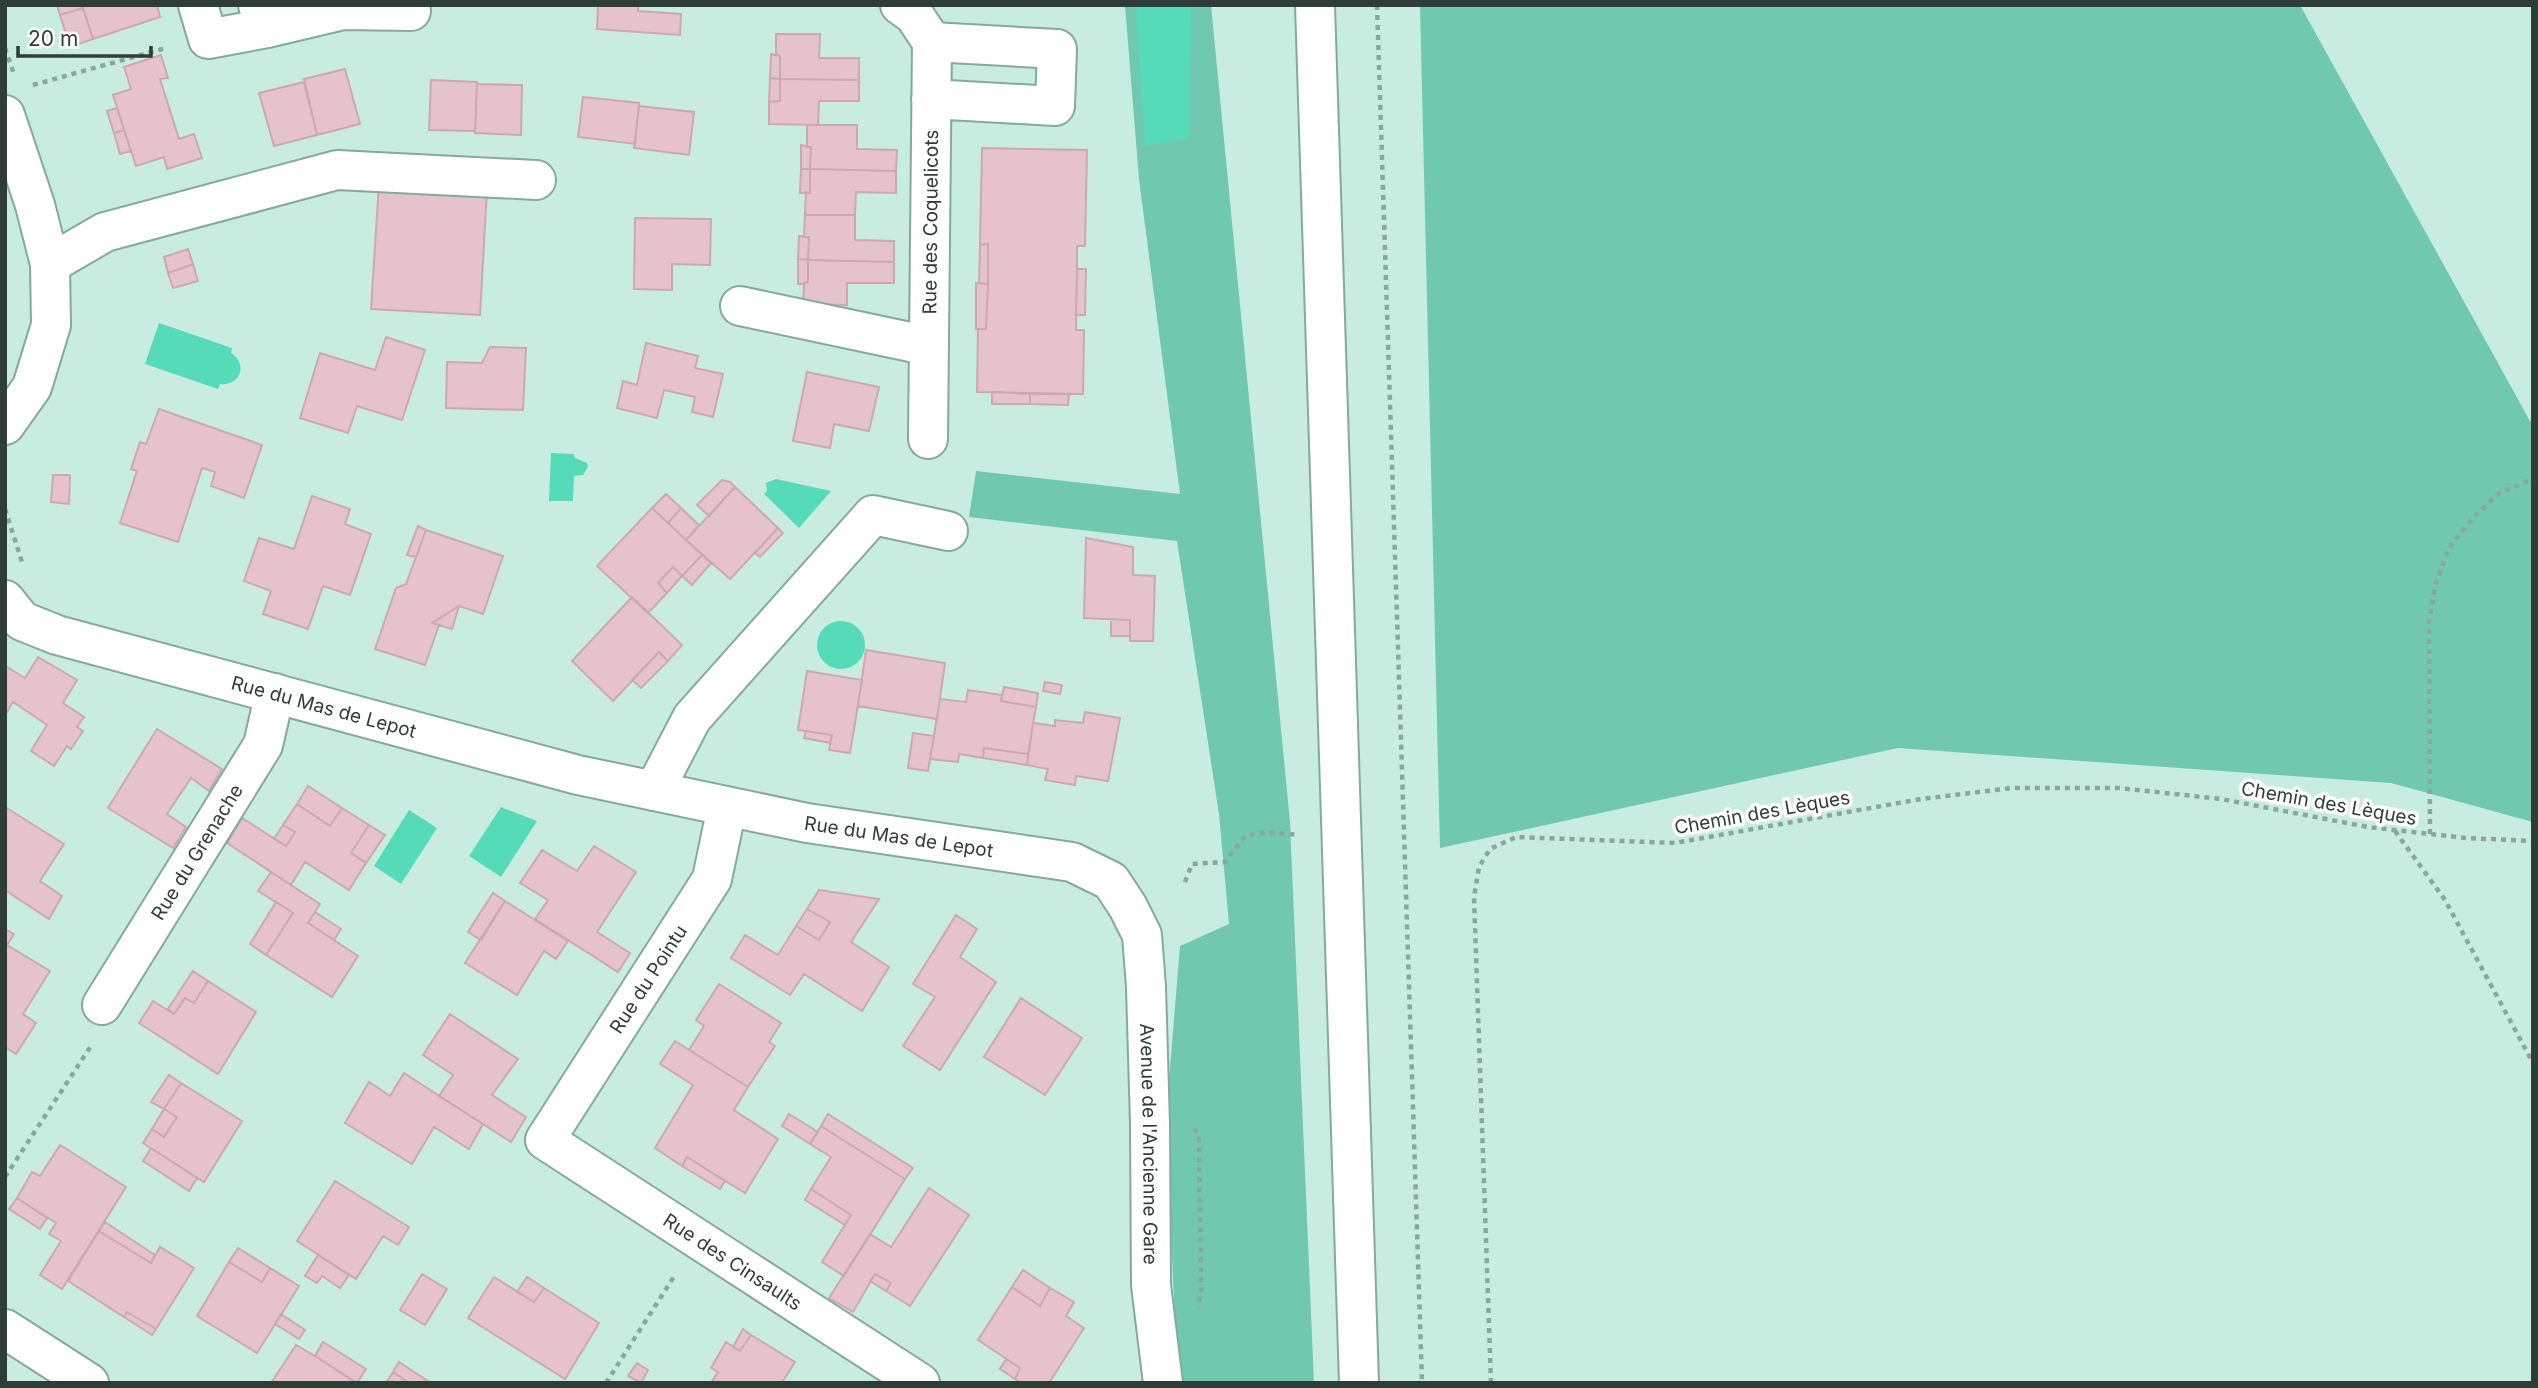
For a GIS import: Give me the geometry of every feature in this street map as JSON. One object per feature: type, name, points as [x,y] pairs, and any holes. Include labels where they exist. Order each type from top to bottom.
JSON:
[{"type":"street","points":[[900,5],[914,15],[932,42],[1057,49],[1055,106],[930,99]]},
{"type":"street","points":[[1315,5],[1359,1383]]},
{"type":"street","points":[[203,22],[343,10],[411,12]]},
{"type":"street","name":"Rue des Coquelicots","points":[[928,439],[932,42]]},
{"type":"street","points":[[5,115],[35,205],[50,264],[51,325],[32,387],[5,425]]},
{"type":"street","points":[[50,264],[105,232],[337,170],[536,180]]},
{"type":"street","name":"Rue des Coquelicots","points":[[740,306],[929,346]]},
{"type":"street","points":[[654,791],[692,718],[873,515],[948,531]]},
{"type":"street","name":"Rue du Mas de Lepot","points":[[5,600],[22,621],[57,635],[578,775],[807,823],[1072,862],[1111,881],[1128,907]]},
{"type":"street","name":"Rue du Grenache","points":[[102,1004],[263,745],[275,693]]},
{"type":"street","name":"Rue du Pointu","points":[[545,1140],[712,879],[727,807]]},
{"type":"street","name":"Avenue de l'Ancienne Gare","points":[[1128,907],[1142,935],[1146,987],[1151,1285],[1163,1383]]},
{"type":"street","name":"Rue des Cinsaults","points":[[545,1140],[920,1383]]},
{"type":"street","points":[[7,1336],[89,1383]]},
{"type":"path","points":[[1377,5],[1422,1383]]},
{"type":"path","points":[[32,85],[174,46],[203,22]]},
{"type":"path","points":[[2430,834],[2429,621],[2436,583],[2449,548],[2472,519],[2499,493],[2533,478]]},
{"type":"path","name":"Chemin des Lèques","points":[[1491,1383],[1474,897],[1479,867],[1490,849],[1516,837],[1675,843],[1921,799],[2012,788],[2119,788],[2221,799],[2368,827],[2533,841]]},
{"type":"path","points":[[2395,830],[2445,900],[2533,1063]]},
{"type":"path","points":[[1185,882],[1192,864],[1225,862],[1245,836],[1267,832],[1341,840]]},
{"type":"path","points":[[5,1177],[99,1033],[102,1004]]},
{"type":"path","points":[[606,1383],[698,1239]]},
{"type":"shaded area","points":[[1125,5],[1211,5],[1290,822],[1314,1383],[1182,1383],[1175,1324],[1166,1117],[1180,946],[1229,924],[1219,814],[1177,541],[969,517],[976,471],[1180,494],[1139,179]]},
{"type":"shaded area","points":[[1136,5],[1191,5],[1189,137],[1145,146]]},
{"type":"shaded area","points":[[1420,5],[2300,5],[2530,421],[2533,421],[2533,822],[2391,783],[1898,748],[1440,848]]},
{"type":"shaded area","points":[[159,323],[232,348],[231,353],[241,368],[237,378],[233,382],[220,384],[218,389],[145,364]]},
{"type":"shaded area","points":[[551,453],[574,454],[575,458],[587,463],[588,467],[583,475],[574,476],[573,501],[549,501]]},
{"type":"shaded area","points":[[776,479],[831,491],[799,528],[764,494],[767,491],[766,483]]},
{"type":"shaded area","points":[[841,621],[858,628],[865,645],[858,662],[841,669],[824,662],[817,645],[824,628]]},
{"type":"shaded area","points":[[501,807],[537,821],[501,877],[469,856]]},
{"type":"shaded area","points":[[409,810],[437,828],[401,884],[374,866]]},
{"type":"building","points":[[57,5],[82,5],[83,8],[60,15]]},
{"type":"building","points":[[82,5],[157,5],[160,17],[93,39]]},
{"type":"building","points":[[598,5],[638,5],[638,11],[681,14],[680,35],[597,29]]},
{"type":"building","points":[[83,8],[93,39],[70,47],[60,15]]},
{"type":"building","points":[[776,34],[820,34],[819,58],[859,58],[859,80],[780,79]]},
{"type":"building","points":[[771,54],[780,56],[780,79],[770,78]]},
{"type":"building","points":[[161,55],[168,78],[160,79],[179,139],[194,134],[202,158],[167,169],[164,157],[136,166],[113,95],[131,89],[124,67]]},
{"type":"building","points":[[345,69],[360,124],[317,135],[304,79]]},
{"type":"building","points":[[770,78],[780,79],[780,101],[769,102]]},
{"type":"building","points":[[780,79],[859,80],[859,101],[819,101],[818,125],[769,124],[769,102],[780,101]]},
{"type":"building","points":[[431,80],[477,82],[475,131],[429,130]]},
{"type":"building","points":[[304,82],[317,135],[274,146],[259,93]]},
{"type":"building","points":[[477,84],[522,85],[521,135],[475,133]]},
{"type":"building","points":[[583,97],[639,103],[635,144],[578,137]]},
{"type":"building","points":[[639,106],[694,112],[689,155],[634,148]]},
{"type":"building","points":[[117,108],[124,130],[114,133],[107,111]]},
{"type":"building","points":[[807,125],[857,125],[857,149],[897,150],[896,171],[810,169],[811,147],[807,147]]},
{"type":"building","points":[[124,130],[131,151],[120,154],[114,133]]},
{"type":"building","points":[[801,145],[811,147],[810,169],[801,169]]},
{"type":"building","points":[[982,148],[1087,150],[1085,246],[1077,246],[1076,330],[1084,330],[1083,394],[977,392],[978,329],[986,329],[988,284],[988,244],[980,245]]},
{"type":"building","points":[[801,169],[810,169],[810,193],[800,193]]},
{"type":"building","points":[[810,169],[896,171],[896,193],[856,192],[855,215],[805,215],[806,192],[810,193]]},
{"type":"building","points":[[379,183],[487,190],[480,315],[371,309]]},
{"type":"building","points":[[805,215],[855,215],[855,240],[894,241],[894,262],[808,260],[809,237],[804,237]]},
{"type":"building","points":[[635,218],[711,219],[710,265],[672,264],[672,290],[634,289]]},
{"type":"building","points":[[799,236],[809,237],[808,260],[798,259]]},
{"type":"building","points":[[988,244],[988,284],[979,283],[980,245]]},
{"type":"building","points":[[188,249],[193,264],[168,273],[164,257]]},
{"type":"building","points":[[798,259],[808,260],[808,282],[804,284],[798,284]]},
{"type":"building","points":[[808,260],[894,262],[894,283],[847,283],[847,305],[803,304],[804,283],[808,282]]},
{"type":"building","points":[[193,264],[198,281],[173,288],[168,273]]},
{"type":"building","points":[[1077,269],[1086,269],[1085,315],[1076,315]]},
{"type":"building","points":[[976,283],[988,284],[986,329],[976,329]]},
{"type":"building","points":[[386,337],[425,350],[402,420],[357,406],[348,433],[300,418],[320,353],[375,370]]},
{"type":"building","points":[[646,343],[698,356],[695,368],[723,374],[713,417],[692,412],[695,397],[664,390],[657,418],[617,408],[623,381],[637,385]]},
{"type":"building","points":[[490,347],[526,348],[523,410],[446,408],[447,362],[482,363]]},
{"type":"building","points":[[807,372],[879,387],[869,431],[834,424],[830,448],[793,441]]},
{"type":"building","points":[[992,392],[1030,394],[1030,404],[992,404]]},
{"type":"building","points":[[1030,394],[1069,394],[1068,405],[1030,404]]},
{"type":"building","points":[[159,409],[262,445],[244,498],[211,486],[215,472],[202,468],[178,542],[120,523],[137,471],[131,469],[140,442],[146,444]]},
{"type":"building","points":[[53,475],[70,475],[69,504],[51,502]]},
{"type":"building","points":[[722,480],[735,487],[709,516],[697,505]]},
{"type":"building","points":[[735,487],[778,528],[730,579],[686,540]]},
{"type":"building","points":[[666,494],[681,508],[668,523],[652,508]]},
{"type":"building","points":[[312,496],[350,509],[345,524],[371,534],[350,595],[323,586],[308,629],[263,614],[271,591],[244,581],[259,538],[294,549]]},
{"type":"building","points":[[652,508],[702,555],[682,576],[673,567],[658,583],[667,593],[648,613],[597,566]]},
{"type":"building","points":[[681,508],[699,525],[686,540],[668,523]]},
{"type":"building","points":[[418,526],[426,530],[416,557],[407,555]]},
{"type":"building","points":[[778,528],[783,533],[760,557],[755,553]]},
{"type":"building","points":[[426,530],[503,556],[483,614],[459,606],[432,623],[439,625],[425,665],[375,649],[396,588],[406,584]]},
{"type":"building","points":[[1086,538],[1133,547],[1133,575],[1155,576],[1153,641],[1130,641],[1130,620],[1084,618]]},
{"type":"building","points":[[702,555],[711,563],[692,585],[682,576]]},
{"type":"building","points":[[673,567],[682,576],[667,593],[658,583]]},
{"type":"building","points":[[632,597],[682,645],[668,661],[659,652],[613,701],[572,661]]},
{"type":"building","points":[[459,606],[452,629],[432,623]]},
{"type":"building","points":[[1111,620],[1130,620],[1130,636],[1111,636]]},
{"type":"building","points":[[866,650],[945,663],[937,719],[858,706]]},
{"type":"building","points":[[659,652],[668,661],[641,688],[632,680]]},
{"type":"building","points":[[38,657],[77,680],[63,703],[84,717],[77,727],[83,731],[71,749],[67,746],[54,766],[31,751],[47,725],[13,702],[5,715],[5,666],[25,678]]},
{"type":"building","points":[[807,671],[862,680],[850,753],[829,750],[832,735],[798,730]]},
{"type":"building","points":[[1045,682],[1062,685],[1060,694],[1043,691]]},
{"type":"building","points":[[1004,687],[1038,693],[1036,707],[1001,701]]},
{"type":"building","points":[[968,690],[1002,695],[1001,701],[1036,707],[1028,754],[984,748],[983,758],[959,754],[958,762],[930,759],[940,699],[966,702]]},
{"type":"building","points":[[1085,712],[1120,718],[1108,781],[1076,776],[1075,785],[1045,780],[1048,769],[1027,765],[1033,723],[1055,726],[1055,720],[1083,723]]},
{"type":"building","points":[[157,729],[222,769],[209,791],[191,778],[167,814],[186,827],[173,848],[108,808]]},
{"type":"building","points":[[806,731],[832,735],[830,743],[804,738]]},
{"type":"building","points":[[913,733],[934,736],[928,771],[908,768]]},
{"type":"building","points":[[984,748],[1028,754],[1027,765],[983,758]]},
{"type":"building","points":[[308,786],[342,808],[330,826],[297,804]]},
{"type":"building","points":[[297,804],[330,826],[342,808],[369,825],[351,853],[366,863],[349,890],[305,862],[291,885],[227,843],[242,818],[286,846],[295,832],[283,825]]},
{"type":"building","points":[[5,807],[64,844],[40,881],[62,896],[49,919],[5,890]]},
{"type":"building","points":[[283,825],[295,832],[286,846],[274,839]]},
{"type":"building","points":[[369,825],[385,835],[366,863],[351,853]]},
{"type":"building","points":[[594,846],[636,872],[597,932],[630,953],[618,972],[535,919],[548,900],[520,883],[542,850],[577,871]]},
{"type":"building","points":[[271,872],[320,904],[308,923],[358,956],[332,997],[266,955],[293,913],[258,891]]},
{"type":"building","points":[[819,890],[879,899],[851,942],[889,967],[862,1011],[804,974],[790,995],[731,958],[745,935],[778,955],[796,926],[819,940],[830,922],[807,909]]},
{"type":"building","points":[[493,893],[505,901],[481,940],[468,932]]},
{"type":"building","points":[[505,901],[568,941],[556,959],[544,951],[517,995],[465,963]]},
{"type":"building","points":[[276,902],[293,913],[266,955],[250,944]]},
{"type":"building","points":[[807,909],[830,922],[819,940],[796,926]]},
{"type":"building","points":[[315,912],[341,929],[334,940],[308,923]]},
{"type":"building","points":[[956,915],[977,929],[960,957],[996,982],[940,1070],[903,1046],[935,997],[913,984]]},
{"type":"building","points":[[5,929],[14,934],[7,945],[50,971],[23,1014],[36,1023],[16,1054],[5,1047]]},
{"type":"building","points":[[193,971],[208,981],[194,1003],[185,998],[174,1014],[168,1009]]},
{"type":"building","points":[[208,981],[256,1012],[218,1074],[139,1023],[153,1001],[174,1014],[185,998],[194,1003]]},
{"type":"building","points":[[719,984],[781,1023],[769,1042],[775,1046],[748,1087],[689,1050],[704,1026],[696,1020]]},
{"type":"building","points":[[1021,998],[1082,1038],[1045,1095],[984,1057]]},
{"type":"building","points":[[450,1014],[518,1059],[492,1095],[526,1117],[511,1142],[439,1096],[453,1075],[423,1055]]},
{"type":"building","points":[[675,1041],[748,1087],[734,1110],[778,1139],[745,1193],[687,1157],[682,1166],[655,1148],[693,1085],[660,1064]]},
{"type":"building","points":[[404,1073],[483,1124],[469,1149],[434,1127],[412,1164],[345,1123],[369,1082],[390,1096]]},
{"type":"building","points":[[169,1075],[181,1083],[164,1109],[151,1102]]},
{"type":"building","points":[[181,1083],[242,1121],[204,1182],[143,1143],[152,1129],[164,1137],[177,1117],[164,1109]]},
{"type":"building","points":[[164,1109],[177,1117],[164,1137],[152,1129]]},
{"type":"building","points":[[789,1114],[818,1132],[810,1144],[782,1126]]},
{"type":"building","points":[[828,1114],[913,1168],[905,1179],[821,1126]]},
{"type":"building","points":[[821,1126],[905,1179],[844,1276],[822,1262],[851,1215],[811,1189],[831,1157],[810,1144]]},
{"type":"building","points":[[60,1145],[126,1187],[62,1289],[40,1275],[61,1241],[49,1234],[56,1223],[17,1198],[32,1172],[40,1176]]},
{"type":"building","points":[[151,1148],[197,1178],[189,1191],[143,1161]]},
{"type":"building","points":[[687,1157],[725,1181],[720,1189],[682,1166]]},
{"type":"building","points":[[335,1181],[409,1227],[398,1245],[383,1236],[356,1279],[297,1241]]},
{"type":"building","points":[[929,1188],[969,1215],[910,1306],[886,1291],[891,1283],[875,1274],[853,1312],[829,1298],[870,1234],[891,1247]]},
{"type":"building","points":[[811,1189],[851,1215],[845,1225],[805,1200]]},
{"type":"building","points":[[17,1198],[47,1218],[40,1229],[9,1209]]},
{"type":"building","points":[[105,1222],[155,1255],[151,1263],[99,1231]]},
{"type":"building","points":[[99,1231],[151,1263],[160,1247],[194,1268],[156,1329],[127,1312],[124,1317],[68,1281]]},
{"type":"building","points":[[238,1248],[270,1268],[262,1282],[229,1262]]},
{"type":"building","points":[[318,1255],[349,1275],[340,1288],[322,1276],[317,1283],[305,1276]]},
{"type":"building","points":[[229,1262],[262,1282],[270,1268],[299,1286],[257,1353],[197,1316]]},
{"type":"building","points":[[1023,1270],[1050,1288],[1040,1306],[1012,1287]]},
{"type":"building","points":[[422,1274],[447,1289],[425,1325],[400,1310]]},
{"type":"building","points":[[875,1274],[891,1283],[886,1291],[870,1281]]},
{"type":"building","points":[[494,1277],[534,1302],[544,1288],[599,1323],[565,1379],[468,1318]]},
{"type":"building","points":[[527,1277],[544,1288],[534,1302],[517,1292]]},
{"type":"building","points":[[1012,1287],[1040,1306],[1050,1288],[1074,1302],[1066,1316],[1084,1328],[1049,1383],[1021,1383],[1015,1379],[1020,1368],[978,1340]]},
{"type":"building","points":[[127,1312],[156,1329],[152,1335],[124,1317]]},
{"type":"building","points":[[281,1314],[305,1330],[299,1339],[275,1324]]},
{"type":"building","points":[[743,1329],[751,1335],[740,1351],[733,1347]]},
{"type":"building","points":[[751,1335],[795,1362],[783,1381],[786,1383],[711,1383],[718,1372],[711,1368],[726,1342],[740,1351]]},
{"type":"building","points":[[323,1342],[366,1369],[357,1383],[315,1356]]},
{"type":"building","points":[[296,1345],[315,1356],[356,1383],[271,1383]]},
{"type":"building","points":[[1006,1359],[1020,1368],[1015,1379],[1000,1369]]},
{"type":"building","points":[[399,1362],[431,1383],[409,1383],[393,1372]]},
{"type":"building","points":[[637,1363],[648,1370],[641,1383],[628,1376]]},
{"type":"building","points":[[393,1372],[409,1383],[386,1383]]}]
